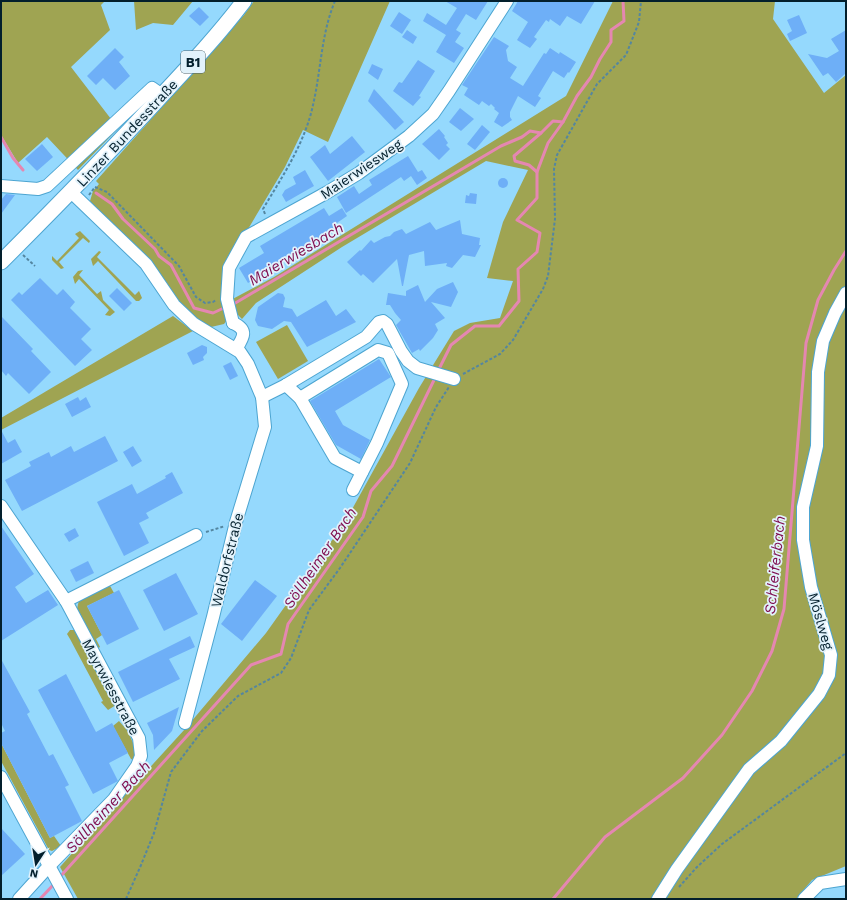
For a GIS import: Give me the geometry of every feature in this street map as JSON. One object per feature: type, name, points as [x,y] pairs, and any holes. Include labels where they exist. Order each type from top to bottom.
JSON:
[{"type":"main road","name":"Linzer Bundesstraße","points":[[72,192],[195,59],[244,1]]},
{"type":"main road","name":"B1","points":[[1,262],[72,192]]},
{"type":"street","name":"Maierwiesweg","points":[[236,349],[242,339],[243,332],[240,326],[232,318],[227,297],[229,268],[246,237],[359,173],[409,136],[433,114],[506,1]]},
{"type":"street","points":[[1,186],[38,189],[47,186],[152,88],[162,95]]},
{"type":"street","name":"Waldorfstraße","points":[[72,192],[146,264],[174,306],[194,324],[240,352],[248,364],[262,398],[265,427],[236,522],[185,723]]},
{"type":"street","name":"Möslweg","points":[[658,899],[677,869],[750,769],[780,741],[819,694],[829,675],[831,655],[811,588],[803,540],[803,507],[817,446],[818,372],[823,341],[834,313],[846,293]]},
{"type":"street","points":[[217,338],[232,318]]},
{"type":"street","points":[[262,398],[366,337],[380,322],[383,321],[387,324],[408,361],[417,368],[451,378]]},
{"type":"street","points":[[300,398],[378,350],[388,353],[402,384],[377,443],[353,490]]},
{"type":"street","points":[[286,385],[300,398],[335,458],[362,472]]},
{"type":"street","name":"Mayrwiesstraße","points":[[1,506],[66,601],[139,738],[141,756],[137,766],[114,799],[19,899]]},
{"type":"street","points":[[66,601],[196,535]]},
{"type":"street","points":[[1,776],[65,895]]},
{"type":"street","points":[[804,899],[820,883],[846,879]]},
{"type":"path","points":[[269,224],[263,210],[306,130],[313,106],[326,28],[335,1]]},
{"type":"path","points":[[126,899],[154,833],[171,772],[202,731],[238,696],[281,673],[291,658],[309,610],[340,568],[410,463],[436,406],[451,378],[500,354],[512,340],[543,289],[548,276],[555,219],[554,169],[557,155],[597,84],[626,55],[639,22],[641,1]]},
{"type":"path","points":[[83,202],[95,187],[107,192],[179,266],[196,297],[205,302],[213,302],[227,297]]},
{"type":"path","points":[[21,252],[35,266]]},
{"type":"path","points":[[196,535],[236,522]]},
{"type":"path","points":[[677,889],[697,867],[722,844],[846,753]]},
{"type":"green space","points":[[1,1],[105,1],[101,5],[110,30],[71,67],[111,119],[136,110],[78,170],[47,137],[18,163],[1,135]]},
{"type":"green space","points":[[134,1],[193,1],[173,25],[153,23],[136,30]]},
{"type":"green space","points":[[254,1],[390,1],[328,142],[303,130],[285,167],[226,266],[227,302],[274,277],[566,96],[613,1],[775,1],[773,19],[824,93],[846,75],[846,866],[812,880],[796,899],[78,899],[60,867],[185,729],[266,633],[345,522],[419,388],[454,331],[470,323],[500,318],[513,281],[487,278],[503,222],[528,170],[486,161],[342,247],[256,303],[242,319],[234,311],[224,324],[211,327],[199,321],[176,299],[152,264],[90,201],[93,191],[99,184],[96,181],[244,15]]},
{"type":"green space","points":[[80,231],[90,241],[89,243],[83,238],[59,262],[64,268],[61,269],[52,260],[52,256],[57,261],[79,238],[75,234]]},
{"type":"green space","points":[[99,251],[101,252],[97,257],[135,295],[139,291],[142,298],[139,301],[136,301],[98,261],[93,266],[91,259]]},
{"type":"green space","points":[[83,270],[79,275],[97,294],[101,291],[103,300],[115,312],[110,316],[105,315],[109,310],[79,279],[75,284],[73,277],[78,271]]},
{"type":"green space","points":[[173,316],[193,331],[1,430],[1,418]]},
{"type":"green space","points":[[287,325],[308,361],[278,379],[256,342]]},
{"type":"green space","points":[[109,584],[114,593],[87,606],[102,635],[96,639],[100,647],[97,649],[77,609],[79,600]]},
{"type":"green space","points":[[70,630],[75,630],[109,697],[116,705],[108,710],[101,702],[103,701],[67,634]]},
{"type":"green space","points":[[119,721],[127,730],[135,747],[135,761],[131,759],[113,726]]},
{"type":"green space","points":[[1,743],[50,838],[54,836],[61,846],[52,851],[49,850],[1,761]]},
{"type":"building","points":[[445,1],[488,1],[476,20],[466,14],[456,30],[461,33],[455,42],[464,48],[454,63],[436,52],[446,35],[423,21],[427,13],[446,25],[457,8]]},
{"type":"building","points":[[518,1],[595,1],[581,24],[567,16],[560,26],[550,19],[549,22],[546,20],[534,37],[537,39],[530,48],[517,40],[528,22],[512,11]]},
{"type":"building","points":[[199,7],[209,17],[200,26],[189,16]]},
{"type":"building","points":[[399,12],[411,20],[402,34],[390,26]]},
{"type":"building","points":[[799,15],[807,33],[790,41],[787,34],[792,31],[787,20]]},
{"type":"building","points":[[407,30],[417,37],[413,44],[402,37]]},
{"type":"building","points":[[846,30],[846,73],[836,82],[828,73],[823,76],[808,54],[827,58],[839,51],[831,39]]},
{"type":"building","points":[[494,37],[509,46],[506,50],[508,61],[517,67],[510,78],[523,86],[544,53],[546,54],[550,48],[559,54],[560,52],[576,62],[564,78],[553,71],[538,96],[541,98],[535,107],[518,96],[510,112],[510,117],[512,120],[502,127],[494,122],[499,113],[494,109],[495,108],[491,104],[489,106],[482,101],[479,105],[464,95],[468,88],[462,85]]},
{"type":"building","points":[[115,48],[124,57],[119,62],[130,76],[115,90],[103,78],[96,85],[87,76]]},
{"type":"building","points":[[418,60],[435,71],[419,96],[421,97],[413,106],[393,91],[399,82],[402,83]]},
{"type":"building","points":[[372,64],[383,69],[378,80],[368,73]]},
{"type":"building","points":[[374,89],[404,122],[395,130],[368,101]]},
{"type":"building","points":[[460,108],[474,119],[461,131],[449,122]]},
{"type":"building","points":[[482,125],[490,132],[475,150],[467,144]]},
{"type":"building","points":[[439,129],[445,136],[444,137],[448,143],[446,145],[450,149],[439,160],[422,144]]},
{"type":"building","points":[[352,136],[365,152],[328,181],[310,157],[325,145],[330,154]]},
{"type":"building","points":[[42,144],[53,157],[37,171],[25,159]]},
{"type":"building","points":[[408,156],[418,172],[422,170],[427,178],[417,185],[411,176],[404,181],[401,177],[346,213],[337,197],[354,186],[359,194],[372,185],[369,180]]},
{"type":"building","points":[[305,170],[314,186],[286,202],[282,195],[285,190],[296,184],[293,177]]},
{"type":"building","points":[[501,178],[505,178],[507,179],[507,187],[501,188],[498,185],[498,181]]},
{"type":"building","points":[[470,193],[477,194],[476,204],[465,203],[466,195],[469,196]]},
{"type":"building","points":[[6,194],[15,195],[1,214],[1,200]]},
{"type":"building","points":[[324,208],[329,216],[342,208],[347,216],[334,225],[337,229],[248,283],[239,268],[264,253],[260,246]]},
{"type":"building","points":[[460,220],[462,234],[480,238],[479,245],[481,245],[475,257],[463,255],[452,268],[446,266],[447,263],[425,266],[424,251],[409,255],[402,286],[397,259],[373,283],[363,274],[361,276],[347,262],[360,250],[361,251],[371,240],[374,243],[402,229],[406,234],[430,222],[436,230]]},
{"type":"building","points":[[40,278],[57,295],[63,289],[75,302],[70,308],[91,329],[81,339],[92,350],[75,366],[11,300],[19,292],[22,295]]},
{"type":"building","points":[[453,282],[458,292],[451,307],[431,302],[445,318],[435,324],[438,330],[433,338],[420,351],[419,349],[412,353],[396,325],[401,320],[390,305],[386,305],[388,293],[406,296],[406,291],[418,285],[425,302],[437,289]]},
{"type":"building","points":[[117,288],[132,303],[124,311],[109,296]]},
{"type":"building","points":[[278,293],[283,294],[285,298],[283,307],[292,309],[297,317],[326,300],[336,316],[346,309],[356,322],[307,347],[291,322],[284,321],[272,329],[258,326],[255,320],[258,307]]},
{"type":"building","points":[[1,316],[33,349],[31,351],[51,372],[29,394],[8,373],[6,376],[1,370]]},
{"type":"building","points":[[202,345],[207,347],[207,353],[203,357],[204,360],[193,365],[187,353]]},
{"type":"building","points":[[379,359],[391,377],[335,411],[343,425],[370,440],[361,459],[336,445],[310,401]]},
{"type":"building","points":[[231,362],[238,376],[230,380],[223,366]]},
{"type":"building","points":[[78,397],[80,401],[86,397],[91,407],[72,417],[65,404]]},
{"type":"building","points":[[1,430],[8,443],[15,439],[22,452],[1,464]]},
{"type":"building","points":[[105,436],[118,461],[22,511],[5,480],[31,466],[29,462],[49,452],[51,457],[71,446],[74,452]]},
{"type":"building","points":[[133,446],[142,461],[132,467],[123,452]]},
{"type":"building","points":[[172,472],[183,493],[146,513],[149,518],[139,523],[149,543],[124,556],[97,502],[132,484],[137,494],[166,478],[165,476]]},
{"type":"building","points":[[1,526],[34,574],[15,587],[26,603],[48,590],[58,605],[1,641]]},
{"type":"building","points":[[75,528],[79,536],[69,542],[64,534]]},
{"type":"building","points":[[88,561],[94,573],[76,582],[70,570]]},
{"type":"building","points":[[176,573],[198,614],[164,631],[143,590]]},
{"type":"building","points":[[255,580],[277,596],[242,641],[221,624]]},
{"type":"building","points":[[119,590],[139,629],[107,645],[87,606]]},
{"type":"building","points":[[190,636],[195,647],[169,659],[180,679],[133,702],[118,672]]},
{"type":"building","points":[[1,659],[30,712],[27,714],[49,756],[53,754],[69,785],[65,787],[82,821],[50,838],[1,743],[1,733],[5,731],[1,723]]},
{"type":"building","points":[[66,674],[96,732],[112,723],[128,753],[109,763],[118,781],[93,794],[38,690]]},
{"type":"building","points":[[179,707],[172,731],[154,750],[153,735],[147,723]]},
{"type":"building","points":[[1,828],[25,854],[1,876]]},
{"type":"waterway","name":"Söllheimer Bach","points":[[438,371],[451,345],[475,326],[499,326],[519,301],[518,269],[537,252],[540,233],[517,220],[537,198],[537,172],[548,143],[563,122],[577,96],[591,77],[611,42],[611,30],[624,21],[623,1]]},
{"type":"waterway","name":"Söllheimer Bach","points":[[537,172],[529,165],[515,161],[514,156],[553,121],[563,122]]},
{"type":"waterway","name":"Maierwiesbach","points":[[232,305],[501,146],[522,137],[530,131],[541,133]]},
{"type":"waterway","points":[[1,137],[13,158],[23,170]]},
{"type":"waterway","name":"Maierwiesbach","points":[[96,193],[112,204],[123,219],[155,249],[159,256],[171,265],[194,308],[213,313],[226,307]]},
{"type":"waterway","name":"Schleiferbach","points":[[553,899],[605,837],[683,778],[722,735],[752,691],[772,651],[784,609],[806,343],[818,300],[846,251]]},
{"type":"waterway","name":"Söllheimer Bach","points":[[58,879],[251,665],[281,654],[288,624],[363,517],[371,491],[392,466],[436,376]]},
{"type":"waterway","name":"Söllheimer Bach","points":[[40,899],[55,883]]}]
